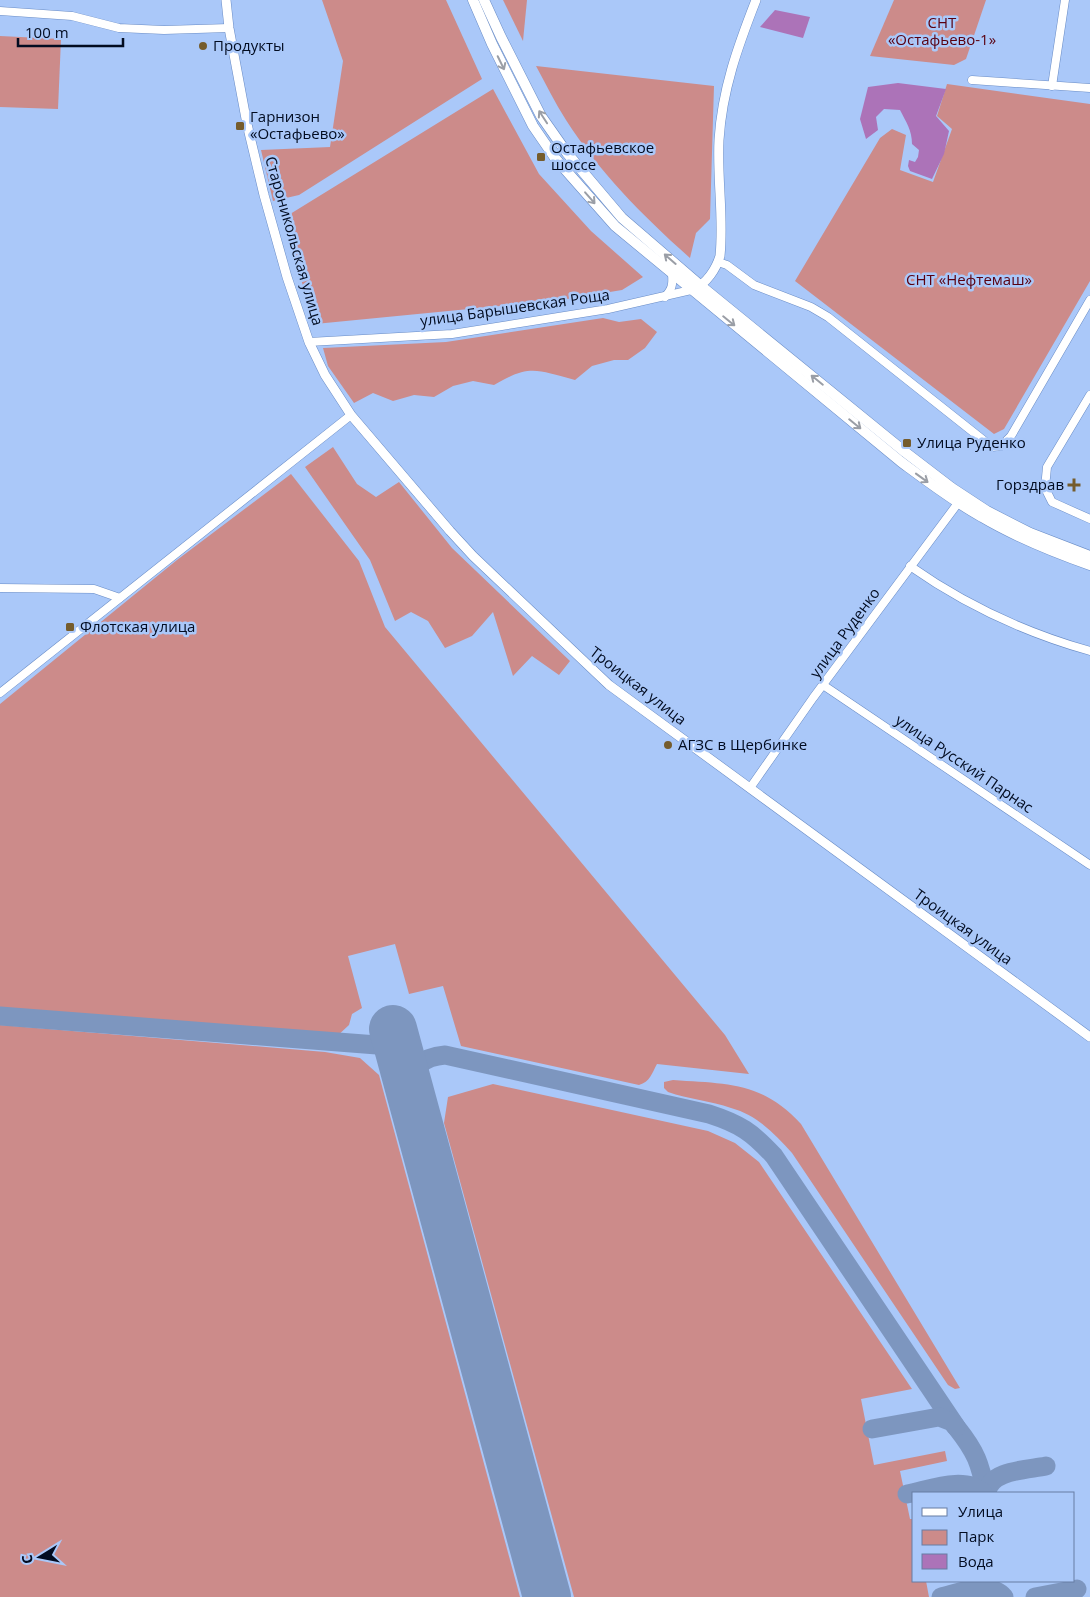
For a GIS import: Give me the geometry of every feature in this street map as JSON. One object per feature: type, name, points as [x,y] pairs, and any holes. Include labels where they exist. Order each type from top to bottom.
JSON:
[{"type":"main road","points":[[473,0],[523,109],[555,158],[615,226],[672,274],[696,288]]},
{"type":"main road","points":[[484,0],[541,116],[567,153],[622,218],[696,288],[900,461],[961,499],[1030,532],[1090,556]]},
{"type":"main road","points":[[961,499],[982,518],[1030,542],[1090,565]]},
{"type":"street","name":"Староникольская улица","points":[[226,0],[229,28],[247,124],[264,195],[287,278],[309,342]]},
{"type":"street","points":[[696,288],[707,279],[718,262],[720,249],[719,147],[722,105],[735,55],[756,0]]},
{"type":"street","points":[[1052,86],[1065,0]]},
{"type":"street","points":[[0,11],[72,16],[120,28],[164,30],[229,28]]},
{"type":"street","points":[[972,80],[1090,88]]},
{"type":"street","points":[[718,262],[727,265],[754,285],[811,307],[828,317],[992,447],[1001,446],[1011,436],[1090,300]]},
{"type":"street","points":[[663,298],[671,290],[672,274]]},
{"type":"street","name":"улица Барышевская Роща","points":[[309,342],[452,334],[608,310],[663,298],[696,288]]},
{"type":"street","name":"Троицкая улица","points":[[309,342],[325,374],[352,415],[450,531],[473,556],[587,665],[636,706],[1090,1036]]},
{"type":"street","points":[[1090,395],[1047,467],[1045,488],[1052,502],[1090,518]]},
{"type":"street","points":[[0,693],[352,415]]},
{"type":"street","name":"улица Руденко","points":[[750,788],[910,566],[961,499]]},
{"type":"street","points":[[910,566],[939,585],[992,613],[1037,633],[1090,651]]},
{"type":"street","points":[[0,588],[94,589],[120,598]]},
{"type":"street","name":"улица Русский Парнас","points":[[824,685],[1090,865]]},
{"type":"green space","points":[[322,0],[446,0],[482,79],[299,195],[273,201],[261,150],[330,147],[343,61]]},
{"type":"green space","points":[[503,0],[527,0],[523,41]]},
{"type":"green space","name":"СНТ «Остафьево-1»","points":[[894,0],[986,0],[966,59],[954,65],[870,56]]},
{"type":"green space","points":[[0,36],[61,39],[58,109],[0,107]]},
{"type":"green space","points":[[536,66],[714,86],[710,219],[696,233],[690,258],[639,210],[593,158],[562,114]]},
{"type":"green space","name":"СНТ «Нефтемаш»","points":[[947,84],[1090,104],[1090,281],[1004,429],[994,434],[795,281],[880,138],[892,129],[906,135],[900,170],[933,182],[952,129],[937,116]]},
{"type":"green space","points":[[493,89],[539,174],[591,231],[643,277],[622,290],[561,300],[315,324],[282,219]]},
{"type":"green space","points":[[603,318],[619,322],[641,319],[657,332],[645,348],[628,360],[614,360],[592,366],[575,380],[533,371],[516,374],[494,385],[473,381],[453,386],[434,397],[414,395],[393,401],[373,393],[354,403],[328,366],[323,348],[446,342]]},
{"type":"green space","points":[[333,447],[357,484],[376,497],[399,482],[452,548],[570,661],[559,675],[532,656],[513,676],[493,612],[472,636],[445,648],[428,621],[411,612],[395,621],[370,560],[305,467]]},
{"type":"green space","points":[[291,474],[359,561],[385,627],[725,1035],[749,1074],[657,1064],[648,1079],[639,1085],[461,1046],[443,986],[409,994],[395,944],[348,956],[362,1008],[352,1014],[349,1025],[335,1038],[0,1011],[0,704],[177,560]]},
{"type":"green space","points":[[0,1025],[325,1052],[360,1058],[379,1075],[520,1597],[0,1597]]},
{"type":"green space","points":[[673,1080],[727,1084],[757,1092],[786,1110],[801,1124],[960,1388],[955,1389],[948,1385],[786,1146],[765,1126],[749,1115],[723,1106],[668,1092],[664,1088],[664,1082]]},
{"type":"green space","points":[[493,1084],[708,1131],[735,1143],[759,1162],[912,1389],[861,1399],[874,1465],[945,1451],[947,1461],[900,1471],[910,1519],[912,1519],[912,1582],[926,1582],[929,1597],[574,1597],[444,1123],[448,1097]]},
{"type":"water","points":[[775,10],[810,17],[803,38],[760,27]]},
{"type":"water","points":[[898,83],[946,89],[936,116],[949,131],[944,154],[932,179],[910,171],[908,166],[909,160],[915,162],[919,150],[912,144],[910,130],[900,110],[884,109],[876,117],[878,130],[866,139],[860,119],[868,87]]},
{"type":"taxiway","points":[[0,1016],[377,1045],[384,1046],[400,1055]]},
{"type":"taxiway","points":[[410,1091],[413,1076],[419,1065],[430,1058],[445,1055],[709,1114],[729,1121],[745,1130],[774,1156],[969,1444],[982,1474],[986,1492]]},
{"type":"taxiway","points":[[872,1429],[939,1417],[952,1422],[956,1427]]},
{"type":"taxiway","points":[[987,1492],[989,1485],[1002,1475],[1046,1466]]},
{"type":"taxiway","points":[[915,1492],[957,1484],[967,1485],[981,1492]]},
{"type":"taxiway","points":[[907,1494],[912,1493]]},
{"type":"taxiway","points":[[941,1597],[983,1588],[991,1589],[1004,1597]]},
{"type":"taxiway","points":[[1035,1597],[1077,1589]]},
{"type":"runway","points":[[393,1029],[547,1597]]},
{"type":"place","name":"Продукты","points":[[203,46]]},
{"type":"place","name":"Гарнизон «Остафьево»","points":[[240,126]]},
{"type":"place","name":"Остафьевское шоссе","points":[[541,157]]},
{"type":"place","name":"Улица Руденко","points":[[907,443]]},
{"type":"place","name":"Горздрав","points":[[1074,485]]},
{"type":"place","name":"Флотская улица","points":[[70,627]]},
{"type":"place","name":"АГЗС в Щербинке","points":[[668,745]]}]
